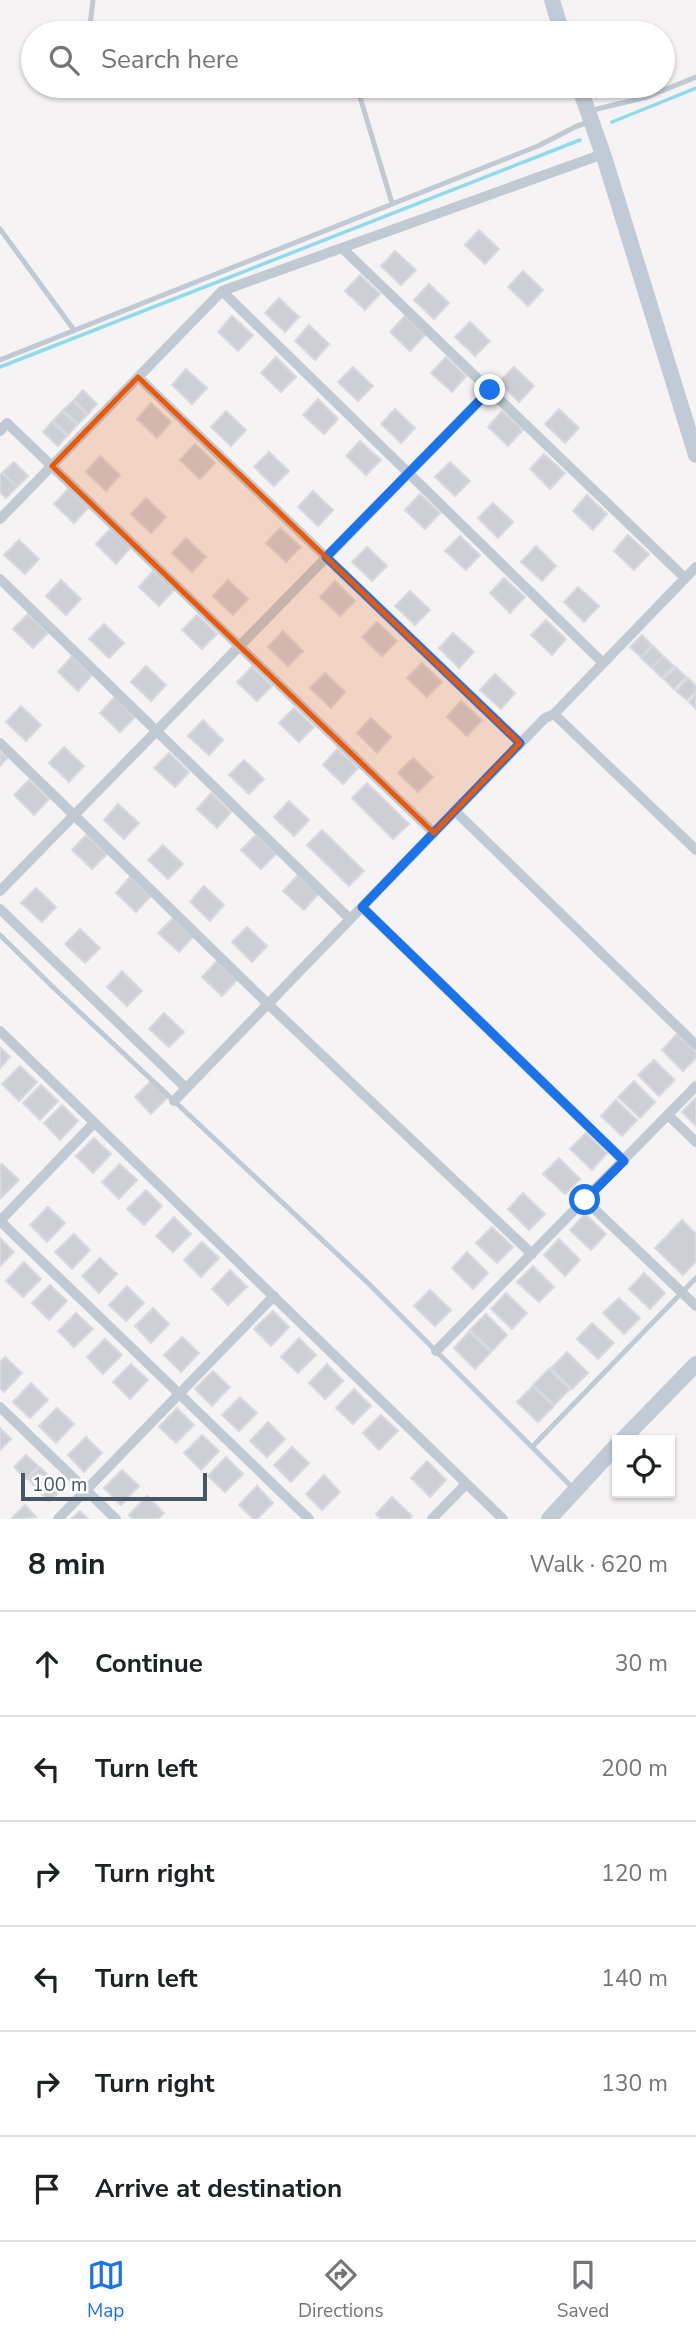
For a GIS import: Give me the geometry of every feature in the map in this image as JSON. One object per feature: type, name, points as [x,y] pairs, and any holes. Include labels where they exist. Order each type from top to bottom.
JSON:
[{"type":"main road","points":[[552,0],[558,21]]},
{"type":"main road","points":[[582,98],[603,154],[696,455]]},
{"type":"main road","points":[[627,1435],[696,1364]]},
{"type":"main road","points":[[549,1519],[612,1451]]},
{"type":"street","points":[[0,519],[222,291],[603,154]]},
{"type":"street","points":[[342,248],[685,578]]},
{"type":"street","points":[[222,291],[603,663]]},
{"type":"street","points":[[138,377],[520,743]]},
{"type":"street","points":[[0,891],[490,390]]},
{"type":"street","points":[[0,431],[7,423],[434,833]]},
{"type":"street","points":[[174,1101],[520,743],[545,718],[554,714],[696,567]]},
{"type":"street","points":[[0,579],[350,919]]},
{"type":"street","points":[[554,714],[696,849]]},
{"type":"street","points":[[0,743],[268,1004],[532,1254]]},
{"type":"street","points":[[455,811],[696,1045]]},
{"type":"street","points":[[362,907],[624,1161]]},
{"type":"street","points":[[0,909],[186,1088]]},
{"type":"street","points":[[0,1031],[503,1519]]},
{"type":"street","points":[[436,1351],[696,1086]]},
{"type":"street","points":[[668,1115],[696,1142]]},
{"type":"street","points":[[94,1123],[0,1221],[309,1519]]},
{"type":"street","points":[[585,1200],[696,1306]]},
{"type":"street","points":[[58,1519],[274,1296]]},
{"type":"street","points":[[0,1408],[116,1519]]},
{"type":"street","points":[[432,1519],[466,1484]]},
{"type":"lane","points":[[90,21],[93,0]]},
{"type":"lane","points":[[675,86],[696,77]]},
{"type":"lane","points":[[360,98],[392,203]]},
{"type":"lane","points":[[0,360],[538,146],[577,126],[588,117],[644,98]]},
{"type":"lane","points":[[0,229],[74,330]]},
{"type":"lane","points":[[0,935],[368,1283],[575,1490]]},
{"type":"lane","points":[[532,1447],[696,1278]]},
{"type":"highlighted area","points":[[138,377],[520,743],[434,833],[52,466]]},
{"type":"building","points":[[479,230],[499,249],[485,264],[465,245]]},
{"type":"building","points":[[395,251],[416,270],[401,285],[381,266]]},
{"type":"building","points":[[523,271],[543,290],[528,306],[508,287]]},
{"type":"building","points":[[360,275],[380,294],[365,310],[345,291]]},
{"type":"building","points":[[429,284],[449,303],[434,319],[414,300]]},
{"type":"building","points":[[279,298],[299,317],[285,332],[265,313]]},
{"type":"building","points":[[232,316],[253,335],[238,351],[218,332]]},
{"type":"building","points":[[405,316],[425,335],[410,351],[390,332]]},
{"type":"building","points":[[470,322],[490,341],[475,356],[455,337]]},
{"type":"building","points":[[309,325],[329,344],[315,360],[295,341]]},
{"type":"building","points":[[276,357],[296,377],[281,392],[261,373]]},
{"type":"building","points":[[446,357],[466,376],[452,392],[431,373]]},
{"type":"building","points":[[353,367],[373,386],[358,401],[338,382]]},
{"type":"building","points":[[514,367],[534,386],[519,402],[499,382]]},
{"type":"building","points":[[186,369],[207,388],[192,404],[172,385]]},
{"type":"building","points":[[83,390],[97,404],[88,414],[74,400]]},
{"type":"building","points":[[318,399],[338,419],[324,434],[303,415]]},
{"type":"building","points":[[73,401],[87,415],[78,424],[63,410]]},
{"type":"building","points":[[151,403],[171,422],[157,438],[137,419]]},
{"type":"building","points":[[395,409],[415,428],[401,443],[381,424]]},
{"type":"building","points":[[559,409],[579,428],[565,443],[545,424]]},
{"type":"building","points":[[62,411],[77,425],[68,435],[53,421]]},
{"type":"building","points":[[226,411],[246,430],[231,446],[211,427]]},
{"type":"building","points":[[502,411],[523,430],[508,446],[488,427]]},
{"type":"building","points":[[52,422],[67,436],[58,446],[43,432]]},
{"type":"building","points":[[360,441],[381,460],[366,475],[346,456]]},
{"type":"building","points":[[195,444],[215,463],[200,479],[180,460]]},
{"type":"building","points":[[269,452],[289,471],[274,486],[254,467]]},
{"type":"building","points":[[544,454],[565,473],[550,489],[530,469]]},
{"type":"building","points":[[100,456],[120,475],[106,491],[86,472]]},
{"type":"building","points":[[14,462],[28,476],[17,487],[2,473]]},
{"type":"building","points":[[450,462],[470,481],[455,496],[435,477]]},
{"type":"building","points":[[3,473],[17,487],[6,498],[0,492],[0,475]]},
{"type":"building","points":[[68,489],[88,508],[74,523],[54,504]]},
{"type":"building","points":[[313,491],[333,510],[318,526],[298,507]]},
{"type":"building","points":[[420,494],[440,513],[425,529],[405,510]]},
{"type":"building","points":[[587,495],[607,514],[593,530],[573,511]]},
{"type":"building","points":[[146,498],[166,517],[151,533],[131,514]]},
{"type":"building","points":[[493,503],[513,522],[498,538],[478,518]]},
{"type":"building","points":[[280,528],[301,547],[286,562],[266,543]]},
{"type":"building","points":[[110,529],[130,548],[116,564],[96,544]]},
{"type":"building","points":[[628,535],[649,554],[634,570],[614,551]]},
{"type":"building","points":[[460,536],[480,555],[466,570],[445,551]]},
{"type":"building","points":[[186,538],[206,557],[192,572],[172,553]]},
{"type":"building","points":[[19,540],[39,559],[25,574],[4,555]]},
{"type":"building","points":[[536,546],[556,566],[542,581],[521,562]]},
{"type":"building","points":[[367,547],[387,566],[372,581],[352,562]]},
{"type":"building","points":[[153,571],[174,590],[159,606],[139,587]]},
{"type":"building","points":[[504,578],[525,597],[510,613],[490,593]]},
{"type":"building","points":[[61,580],[81,599],[66,615],[46,596]]},
{"type":"building","points":[[228,580],[248,599],[233,615],[213,596]]},
{"type":"building","points":[[335,581],[355,601],[340,616],[320,597]]},
{"type":"building","points":[[578,587],[599,606],[584,622],[564,602]]},
{"type":"building","points":[[410,591],[430,610],[415,625],[395,606]]},
{"type":"building","points":[[28,614],[48,633],[33,648],[13,629]]},
{"type":"building","points":[[197,615],[217,634],[202,649],[182,630]]},
{"type":"building","points":[[546,620],[566,639],[552,655],[531,635]]},
{"type":"building","points":[[377,622],[397,641],[382,656],[362,637]]},
{"type":"building","points":[[104,624],[124,643],[109,658],[89,639]]},
{"type":"building","points":[[283,631],[303,651],[288,666],[268,647]]},
{"type":"building","points":[[453,633],[474,652],[459,668],[439,648]]},
{"type":"building","points":[[642,635],[652,645],[641,657],[630,647]]},
{"type":"building","points":[[653,646],[663,656],[652,668],[641,658]]},
{"type":"building","points":[[72,656],[92,675],[78,691],[58,672]]},
{"type":"building","points":[[663,656],[674,666],[662,678],[652,668]]},
{"type":"building","points":[[422,663],[442,682],[427,697],[407,678]]},
{"type":"building","points":[[146,666],[166,685],[151,701],[131,682]]},
{"type":"building","points":[[252,667],[272,686],[257,701],[237,682]]},
{"type":"building","points":[[676,667],[686,677],[674,689],[664,679]]},
{"type":"building","points":[[325,673],[345,692],[331,708],[310,688]]},
{"type":"building","points":[[495,674],[515,693],[501,709],[480,690]]},
{"type":"building","points":[[688,678],[696,686],[696,691],[687,700],[676,691]]},
{"type":"building","points":[[696,694],[696,709],[689,702]]},
{"type":"building","points":[[115,697],[135,717],[120,732],[100,713]]},
{"type":"building","points":[[461,701],[482,720],[467,736],[447,717]]},
{"type":"building","points":[[21,706],[41,725],[26,741],[6,722]]},
{"type":"building","points":[[294,708],[314,727],[299,742],[279,723]]},
{"type":"building","points":[[371,718],[391,737],[377,753],[357,733]]},
{"type":"building","points":[[203,720],[223,740],[209,755],[188,736]]},
{"type":"building","points":[[64,747],[84,766],[69,782],[49,763]]},
{"type":"building","points":[[337,749],[358,768],[343,784],[323,765]]},
{"type":"building","points":[[0,752],[7,758],[0,766]]},
{"type":"building","points":[[169,753],[189,772],[175,787],[154,768]]},
{"type":"building","points":[[413,758],[433,777],[418,792],[398,773]]},
{"type":"building","points":[[244,760],[264,779],[249,794],[229,775]]},
{"type":"building","points":[[29,780],[49,799],[34,815],[14,795]]},
{"type":"building","points":[[367,783],[409,824],[393,839],[352,798]]},
{"type":"building","points":[[211,793],[231,812],[217,828],[197,809]]},
{"type":"building","points":[[289,801],[309,820],[294,836],[274,817]]},
{"type":"building","points":[[118,804],[139,823],[124,839],[104,820]]},
{"type":"building","points":[[322,830],[364,871],[349,886],[307,845]]},
{"type":"building","points":[[86,835],[107,854],[92,869],[72,850]]},
{"type":"building","points":[[256,835],[276,854],[261,869],[241,850]]},
{"type":"building","points":[[163,845],[183,864],[168,879],[148,860]]},
{"type":"building","points":[[298,875],[318,894],[304,910],[283,891]]},
{"type":"building","points":[[130,877],[151,896],[136,912],[116,893]]},
{"type":"building","points":[[204,886],[224,905],[210,921],[190,902]]},
{"type":"building","points":[[36,888],[56,907],[42,922],[21,903]]},
{"type":"building","points":[[173,918],[193,937],[179,952],[158,933]]},
{"type":"building","points":[[247,927],[267,946],[252,962],[232,942]]},
{"type":"building","points":[[80,929],[100,948],[85,963],[65,944]]},
{"type":"building","points":[[217,961],[237,980],[222,996],[202,977]]},
{"type":"building","points":[[122,971],[142,991],[127,1006],[107,987]]},
{"type":"building","points":[[164,1013],[184,1032],[169,1047],[149,1029]]},
{"type":"building","points":[[677,1034],[696,1052],[696,1058],[683,1071],[662,1050]]},
{"type":"building","points":[[0,1047],[10,1057],[0,1068]]},
{"type":"building","points":[[654,1060],[675,1080],[659,1096],[638,1075]]},
{"type":"building","points":[[20,1066],[37,1082],[19,1101],[2,1084]]},
{"type":"building","points":[[153,1079],[170,1095],[151,1114],[135,1097]]},
{"type":"building","points":[[634,1081],[655,1102],[640,1118],[618,1097]]},
{"type":"building","points":[[41,1085],[58,1101],[40,1120],[23,1103]]},
{"type":"building","points":[[696,1098],[696,1126],[682,1112]]},
{"type":"building","points":[[616,1100],[637,1120],[622,1136],[601,1116]]},
{"type":"building","points":[[62,1105],[78,1121],[60,1140],[44,1123]]},
{"type":"building","points":[[586,1133],[607,1153],[592,1170],[570,1149]]},
{"type":"building","points":[[94,1138],[111,1154],[93,1173],[76,1156]]},
{"type":"building","points":[[559,1158],[580,1179],[565,1194],[543,1174]]},
{"type":"building","points":[[2,1164],[19,1180],[1,1198],[0,1166]]},
{"type":"building","points":[[120,1164],[137,1180],[119,1199],[102,1182]]},
{"type":"building","points":[[146,1190],[162,1206],[144,1225],[127,1209]]},
{"type":"building","points":[[523,1193],[545,1214],[529,1230],[508,1209]]},
{"type":"building","points":[[48,1207],[65,1223],[47,1242],[30,1225]]},
{"type":"building","points":[[585,1214],[606,1234],[591,1250],[570,1230]]},
{"type":"building","points":[[174,1217],[191,1234],[173,1252],[156,1236]]},
{"type":"building","points":[[682,1220],[696,1234],[696,1261],[683,1275],[655,1248]]},
{"type":"building","points":[[492,1227],[513,1247],[497,1263],[476,1243]]},
{"type":"building","points":[[74,1234],[90,1250],[72,1269],[55,1252]]},
{"type":"building","points":[[0,1238],[14,1252],[0,1266]]},
{"type":"building","points":[[559,1239],[580,1260],[565,1276],[544,1255]]},
{"type":"building","points":[[202,1242],[219,1258],[201,1277],[184,1260]]},
{"type":"building","points":[[467,1252],[488,1273],[473,1289],[452,1268]]},
{"type":"building","points":[[100,1258],[117,1274],[99,1293],[82,1276]]},
{"type":"building","points":[[24,1262],[41,1279],[23,1297],[6,1281]]},
{"type":"building","points":[[533,1266],[554,1287],[539,1302],[517,1282]]},
{"type":"building","points":[[230,1270],[247,1287],[228,1305],[212,1289]]},
{"type":"building","points":[[644,1273],[665,1293],[650,1309],[629,1289]]},
{"type":"building","points":[[50,1285],[67,1301],[49,1320],[32,1303]]},
{"type":"building","points":[[127,1286],[144,1303],[126,1321],[109,1305]]},
{"type":"building","points":[[430,1290],[451,1310],[435,1326],[414,1306]]},
{"type":"building","points":[[506,1293],[527,1313],[512,1329],[491,1309]]},
{"type":"building","points":[[619,1298],[640,1318],[624,1334],[603,1313]]},
{"type":"building","points":[[153,1308],[169,1324],[151,1343],[135,1326]]},
{"type":"building","points":[[273,1311],[289,1327],[271,1346],[254,1329]]},
{"type":"building","points":[[76,1313],[93,1329],[74,1347],[58,1331]]},
{"type":"building","points":[[486,1314],[507,1335],[492,1351],[470,1330]]},
{"type":"building","points":[[592,1323],[614,1343],[598,1359],[577,1339]]},
{"type":"building","points":[[469,1332],[491,1352],[475,1369],[454,1348]]},
{"type":"building","points":[[182,1337],[199,1353],[181,1372],[164,1355]]},
{"type":"building","points":[[299,1338],[316,1355],[298,1373],[281,1357]]},
{"type":"building","points":[[105,1339],[122,1355],[103,1374],[87,1357]]},
{"type":"building","points":[[567,1352],[588,1373],[572,1389],[551,1368]]},
{"type":"building","points":[[5,1357],[22,1373],[4,1392],[0,1388],[0,1362]]},
{"type":"building","points":[[131,1364],[148,1380],[130,1399],[113,1382]]},
{"type":"building","points":[[327,1364],[343,1381],[325,1399],[309,1383]]},
{"type":"building","points":[[549,1369],[570,1389],[554,1405],[533,1385]]},
{"type":"building","points":[[213,1371],[230,1387],[212,1406],[195,1389]]},
{"type":"building","points":[[31,1383],[48,1400],[30,1418],[13,1402]]},
{"type":"building","points":[[533,1386],[554,1406],[538,1422],[517,1402]]},
{"type":"building","points":[[354,1389],[371,1406],[353,1424],[336,1408]]},
{"type":"building","points":[[240,1397],[257,1413],[239,1431],[222,1415]]},
{"type":"building","points":[[57,1408],[74,1424],[56,1443],[39,1426]]},
{"type":"building","points":[[177,1408],[194,1425],[176,1443],[159,1427]]},
{"type":"building","points":[[381,1415],[398,1431],[379,1450],[363,1433]]},
{"type":"building","points":[[268,1422],[285,1439],[267,1457],[250,1441]]},
{"type":"building","points":[[0,1428],[11,1439],[0,1450]]},
{"type":"building","points":[[202,1435],[219,1451],[201,1470],[184,1453]]},
{"type":"building","points":[[86,1437],[102,1453],[84,1472],[68,1455]]},
{"type":"building","points":[[292,1447],[309,1463],[291,1482],[274,1465]]},
{"type":"building","points":[[26,1455],[38,1466],[26,1479],[14,1467]]},
{"type":"building","points":[[226,1457],[243,1474],[225,1492],[208,1476]]},
{"type":"building","points":[[427,1461],[446,1480],[430,1497],[411,1478]]},
{"type":"building","points":[[40,1467],[62,1489],[49,1501],[28,1479]]},
{"type":"building","points":[[122,1470],[139,1486],[121,1505],[104,1488]]},
{"type":"building","points":[[324,1475],[340,1492],[322,1510],[306,1494]]},
{"type":"building","points":[[257,1486],[273,1503],[257,1519],[253,1519],[239,1505]]},
{"type":"building","points":[[147,1496],[164,1513],[158,1519],[133,1519],[129,1515]]},
{"type":"building","points":[[392,1497],[412,1516],[409,1519],[381,1519],[376,1514]]},
{"type":"building","points":[[25,1505],[36,1517],[13,1519],[12,1518]]},
{"type":"building","points":[[80,1511],[88,1519],[71,1519]]},
{"type":"waterway","points":[[675,96],[696,88]]},
{"type":"waterway","points":[[612,122],[671,98]]},
{"type":"waterway","points":[[0,367],[580,140]]},
{"type":"route","points":[[490,390],[326,557],[520,743],[362,907],[624,1161],[585,1200]]}]
